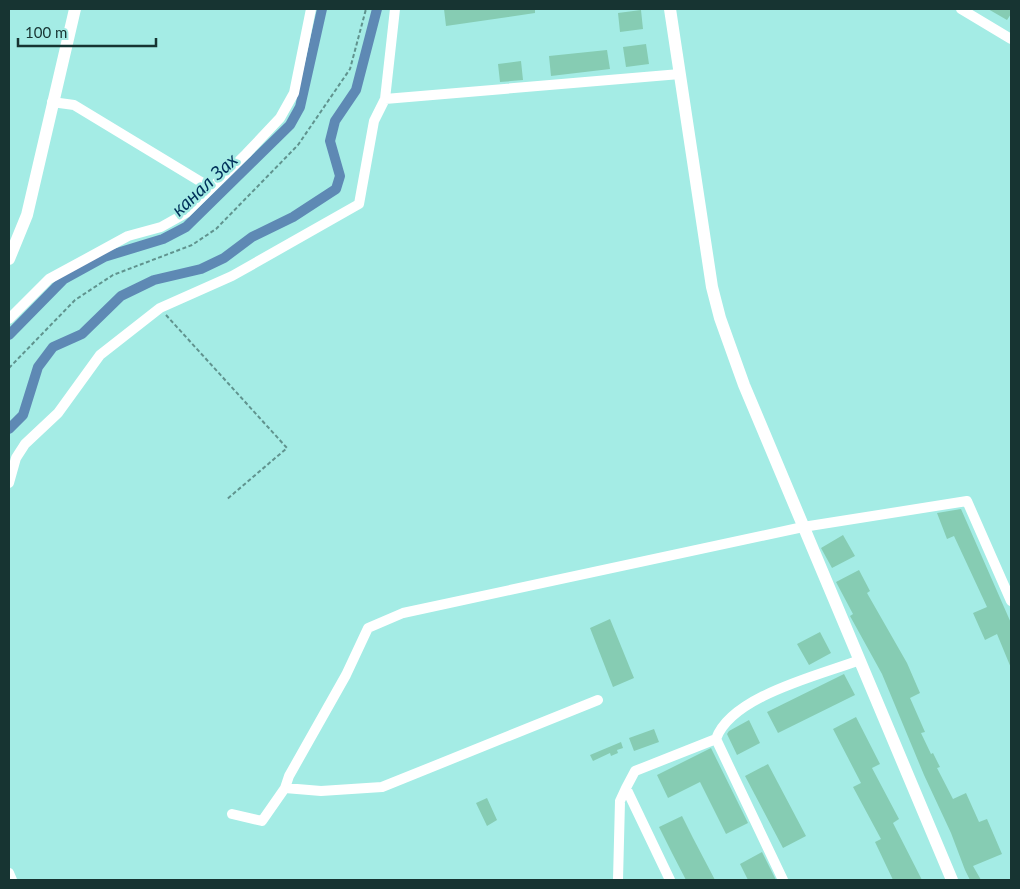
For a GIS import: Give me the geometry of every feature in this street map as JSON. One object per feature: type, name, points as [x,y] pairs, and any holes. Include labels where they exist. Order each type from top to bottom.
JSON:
[{"type":"main road","points":[[9,259],[27,215],[75,9]]},
{"type":"main road","points":[[670,9],[688,138],[715,302],[741,376],[952,880]]},
{"type":"street","points":[[9,318],[49,279],[128,236],[161,227],[186,213],[280,118],[294,93],[311,9]]},
{"type":"street","points":[[9,484],[16,458],[25,444],[58,413],[100,355],[160,308],[232,276],[359,204],[374,121],[385,100],[395,9]]},
{"type":"street","points":[[960,9],[1011,39]]},
{"type":"street","points":[[385,100],[680,74]]},
{"type":"street","points":[[52,102],[74,105],[211,188]]},
{"type":"street","points":[[232,814],[262,821],[285,788],[289,776],[346,675],[368,628],[403,613],[803,527],[967,501],[1011,601]]},
{"type":"street","points":[[618,880],[620,801],[635,771],[716,739],[725,722],[754,702],[789,686],[860,660]]},
{"type":"street","points":[[285,788],[321,791],[382,787],[598,700]]},
{"type":"street","points":[[716,739],[783,880]]},
{"type":"street","points":[[626,788],[670,880]]},
{"type":"street","points":[[9,874],[12,880]]},
{"type":"path","points":[[160,308],[287,448],[226,500]]},
{"type":"building","points":[[444,9],[535,9],[535,13],[446,26]]},
{"type":"building","points":[[988,9],[1011,9],[1011,14],[1007,20]]},
{"type":"building","points":[[641,10],[643,29],[620,32],[618,13]]},
{"type":"building","points":[[646,44],[649,64],[626,67],[623,47]]},
{"type":"building","points":[[607,50],[610,69],[551,76],[549,56]]},
{"type":"building","points":[[521,61],[523,80],[500,82],[498,64]]},
{"type":"building","points":[[961,509],[1011,623],[1011,668],[997,634],[985,640],[973,613],[987,607],[954,536],[947,539],[937,513]]},
{"type":"building","points":[[843,535],[855,556],[832,568],[821,548]]},
{"type":"building","points":[[859,570],[870,591],[867,593],[907,663],[920,693],[910,698],[925,732],[921,733],[931,754],[933,753],[940,767],[937,768],[953,799],[966,793],[979,822],[987,819],[1002,854],[973,866],[981,880],[970,880],[965,870],[951,833],[924,775],[882,674],[850,616],[853,614],[836,582]]},
{"type":"building","points":[[610,619],[634,678],[613,687],[590,628]]},
{"type":"building","points":[[820,632],[831,653],[809,665],[797,644]]},
{"type":"building","points":[[844,674],[855,695],[778,733],[767,712]]},
{"type":"building","points":[[856,717],[880,764],[872,768],[899,819],[893,823],[922,880],[893,880],[875,842],[881,839],[853,787],[861,783],[833,729]]},
{"type":"building","points":[[749,720],[760,743],[737,755],[727,734]]},
{"type":"building","points":[[654,729],[659,742],[634,751],[629,738]]},
{"type":"building","points":[[621,742],[623,748],[617,750],[618,753],[611,756],[610,753],[593,761],[590,755]]},
{"type":"building","points":[[711,748],[748,823],[726,834],[700,782],[668,798],[657,775]]},
{"type":"building","points":[[768,764],[806,836],[783,848],[745,776]]},
{"type":"building","points":[[487,798],[497,820],[487,826],[476,803]]},
{"type":"building","points":[[682,816],[715,880],[686,880],[672,853],[659,827]]},
{"type":"building","points":[[762,852],[776,880],[748,880],[740,864]]},
{"type":"waterway","name":"канал Зах","points":[[9,335],[64,279],[104,257],[163,239],[186,227],[290,125],[300,107],[322,9]]},
{"type":"waterway","points":[[9,429],[23,415],[38,367],[53,347],[82,334],[121,296],[154,280],[201,269],[224,258],[252,237],[293,217],[336,189],[340,176],[330,141],[335,121],[356,90],[377,9]]}]
